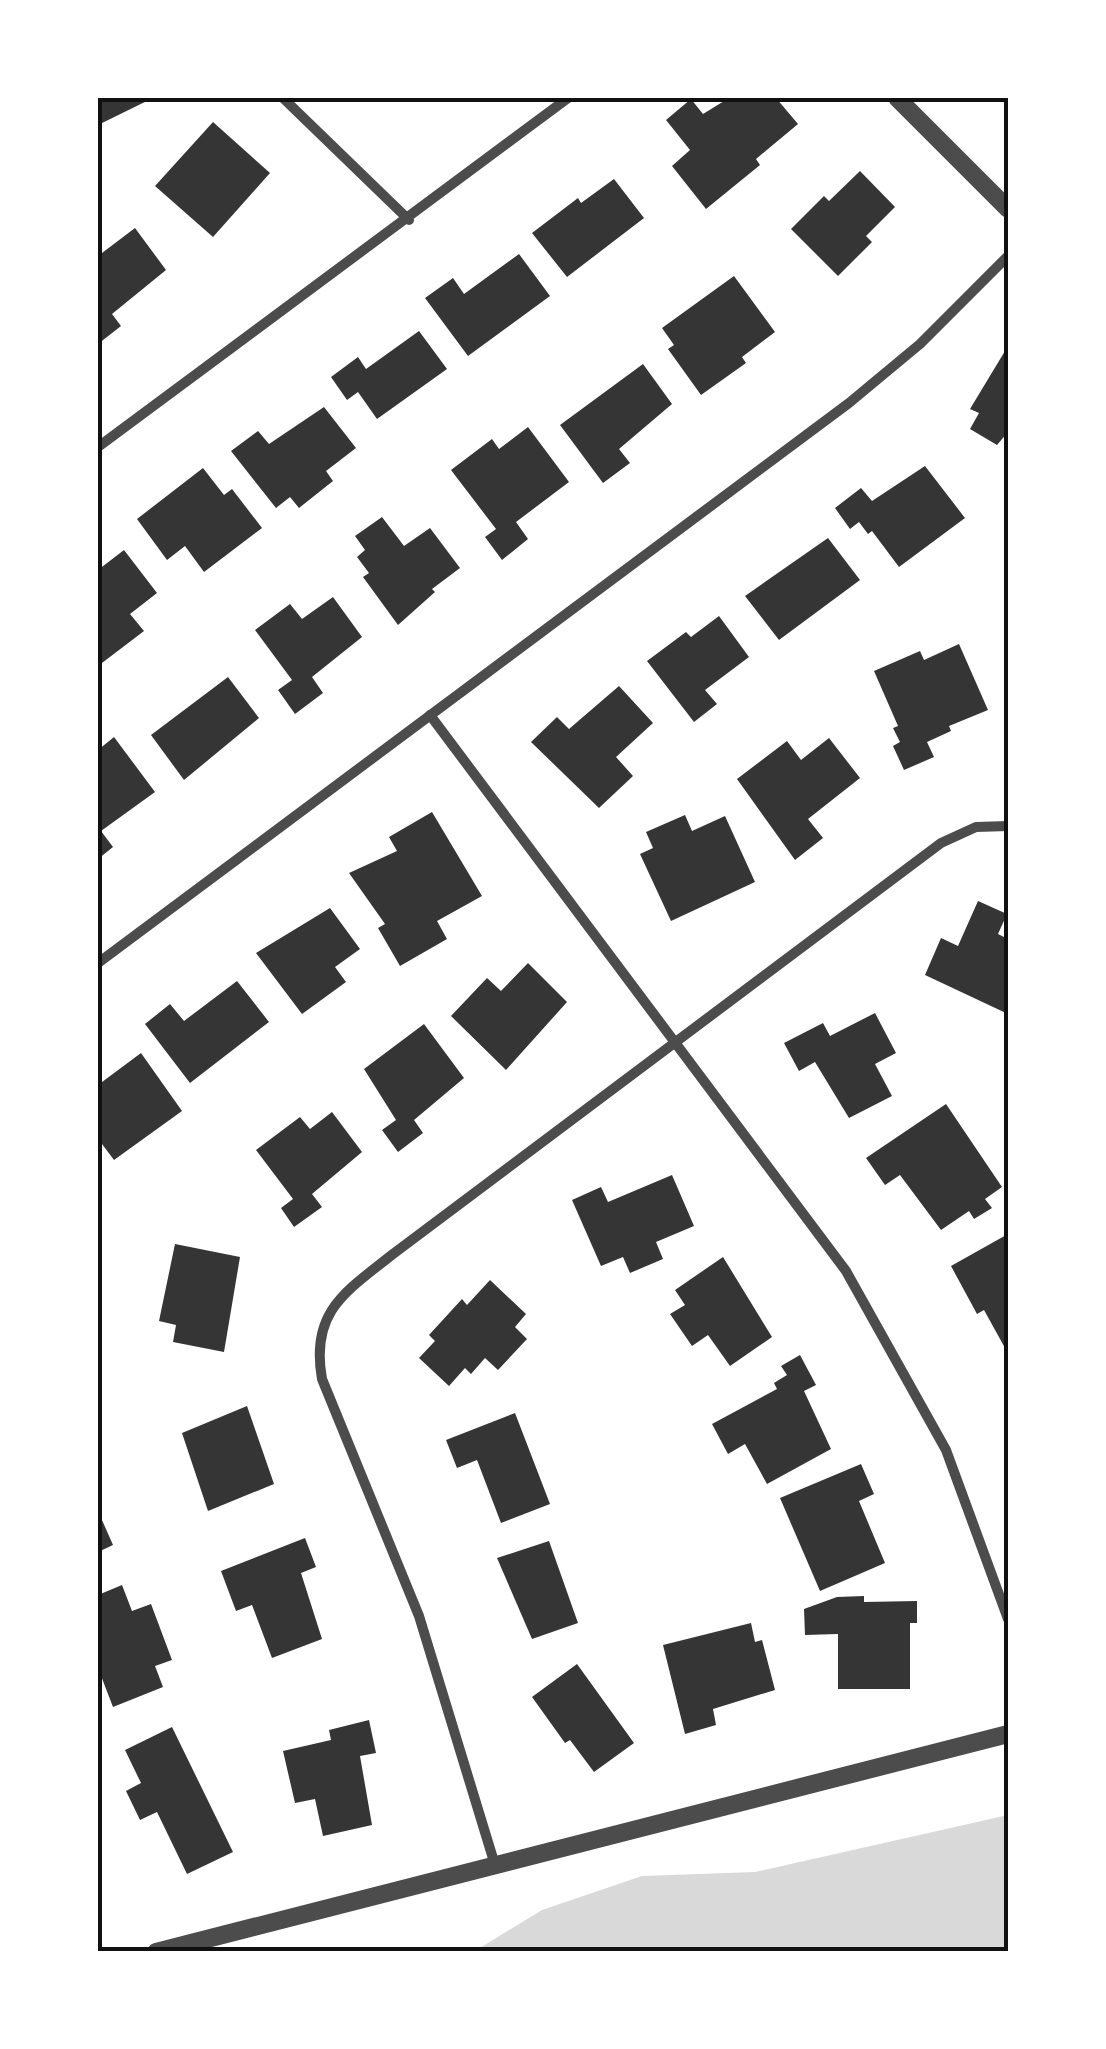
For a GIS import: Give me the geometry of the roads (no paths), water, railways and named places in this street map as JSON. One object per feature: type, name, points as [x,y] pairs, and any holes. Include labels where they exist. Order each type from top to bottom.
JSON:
[{"type":"street","points":[[283,98],[409,220]]},
{"type":"street","points":[[98,447],[409,220],[568,98]]},
{"type":"street","points":[[897,98],[1008,208]]},
{"type":"street","points":[[98,963],[848,403],[920,344],[1008,256]]},
{"type":"street","points":[[430,716],[813,1222],[877,1321],[946,1450],[1008,1619]]},
{"type":"street","points":[[495,1865],[419,1616],[322,1379],[319,1338],[330,1310],[393,1254],[941,844],[976,827],[1008,826]]},
{"type":"street","points":[[156,1952],[1008,1734]]}]
